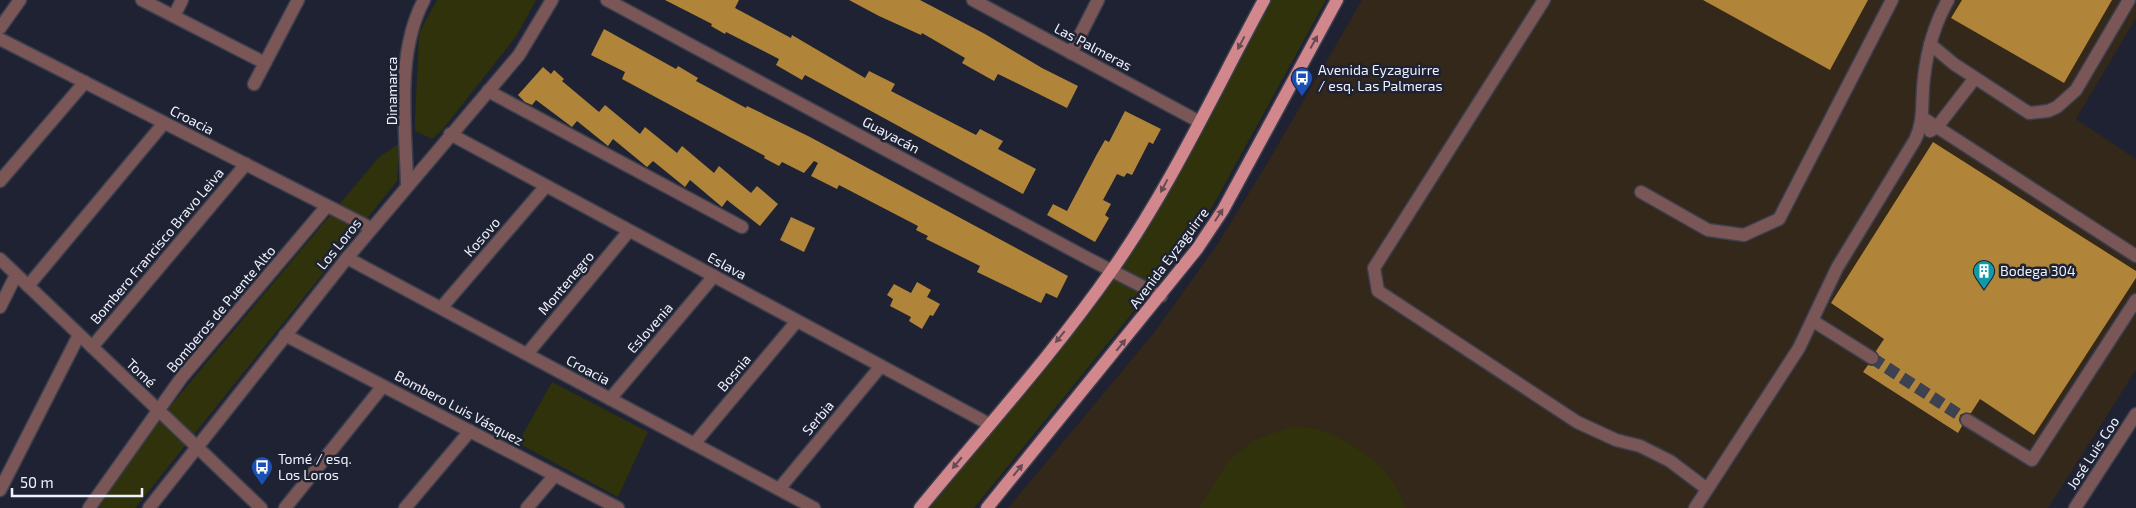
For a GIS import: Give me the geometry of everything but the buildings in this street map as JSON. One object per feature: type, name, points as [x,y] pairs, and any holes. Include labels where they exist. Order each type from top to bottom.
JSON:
[{"type":"main road","points":[[920,508],[1111,271],[1155,202],[1264,0]]},
{"type":"main road","name":"Avenida Eyzaguirre","points":[[987,508],[1161,296],[1197,249],[1222,210],[1337,0]]},
{"type":"street","points":[[0,28],[20,0]]},
{"type":"street","points":[[142,0],[265,63]]},
{"type":"street","points":[[174,16],[182,0]]},
{"type":"street","points":[[254,84],[298,0]]},
{"type":"street","name":"Dinamarca","points":[[407,185],[407,50],[413,23],[424,0]]},
{"type":"street","name":"Los Loros","points":[[149,508],[196,446],[371,228],[530,40],[552,0]]},
{"type":"street","name":"Guayacán","points":[[607,0],[1111,271],[1161,296]]},
{"type":"street","name":"Las Palmeras","points":[[973,0],[1198,121]]},
{"type":"street","points":[[1071,52],[1098,0]]},
{"type":"street","points":[[1544,0],[1374,268],[1378,291],[1577,422],[1616,440],[1640,446],[1670,461],[1707,489]]},
{"type":"street","points":[[1641,192],[1708,230],[1744,234],[1779,219],[1892,0]]},
{"type":"street","points":[[1695,508],[1799,348],[1837,268],[1915,140],[1923,118],[1924,78],[1930,44],[1936,22],[1948,0]]},
{"type":"street","points":[[1930,44],[1954,64],[2030,112],[2048,111],[2056,107],[2076,90],[2128,0]]},
{"type":"street","name":"Croacia","points":[[0,39],[371,228]]},
{"type":"street","points":[[1915,140],[1937,127],[1975,78]]},
{"type":"street","points":[[0,181],[85,82]]},
{"type":"street","points":[[488,91],[742,227]]},
{"type":"street","points":[[1923,118],[2136,256]]},
{"type":"street","points":[[28,286],[164,123]]},
{"type":"street","name":"Eslava","points":[[450,134],[989,424]]},
{"type":"street","name":"Bombero Francisco Bravo Leiva","points":[[92,347],[246,164]]},
{"type":"street","name":"Kosovo","points":[[441,308],[546,186]]},
{"type":"street","name":"Bomberos de Puente Alto","points":[[90,508],[182,377],[327,206]]},
{"type":"street","name":"Montenegro","points":[[526,354],[629,231]]},
{"type":"street","name":"Croacia","points":[[347,258],[814,508]]},
{"type":"street","name":"Tomé","points":[[0,259],[261,508]]},
{"type":"street","points":[[0,307],[16,274]]},
{"type":"street","name":"Eslovenia","points":[[610,398],[714,276]]},
{"type":"street","points":[[1966,420],[2032,460],[2136,300]]},
{"type":"street","name":"Bosnia","points":[[694,444],[796,321]]},
{"type":"street","points":[[1813,321],[1872,358]]},
{"type":"street","name":"Bombero Francisco Bravo Leiva","points":[[0,490],[79,335]]},
{"type":"street","name":"Bombero Luis Vásquez","points":[[285,335],[618,508]]},
{"type":"street","name":"Serbia","points":[[779,489],[881,366]]},
{"type":"street","points":[[285,508],[383,386]]},
{"type":"street","name":"José Luis Coo","points":[[2075,508],[2136,414]]},
{"type":"street","points":[[405,508],[470,431]]},
{"type":"street","points":[[527,508],[555,475]]},
{"type":"shaded area","points":[[1362,0],[2136,0],[2136,18],[2076,119],[2136,159],[2136,370],[2048,508],[1008,508],[1153,334],[1215,248],[1268,162]]},
{"type":"green space","points":[[437,0],[536,0],[517,35],[443,129],[432,139],[415,131],[415,119],[419,33]]},
{"type":"green space","points":[[1268,0],[1326,0],[1211,209],[1168,269],[974,508],[928,508],[1099,301],[1124,264]]},
{"type":"green space","points":[[400,143],[397,181],[135,508],[96,508],[151,429],[379,157]]},
{"type":"green space","points":[[552,382],[648,432],[618,497],[518,443]]},
{"type":"green space","points":[[1293,426],[1323,431],[1362,451],[1393,482],[1405,508],[1199,508],[1229,460],[1255,440]]},
{"type":"tunnel","points":[[1872,358],[1967,420]]},
{"type":"place","name":"Avenida Eyzaguirre / esq. Las Palmeras","points":[[1302,97]]},
{"type":"place","name":"Bodega 304","points":[[1984,290]]},
{"type":"place","name":"Tomé / esq. Los Loros","points":[[262,486]]}]
